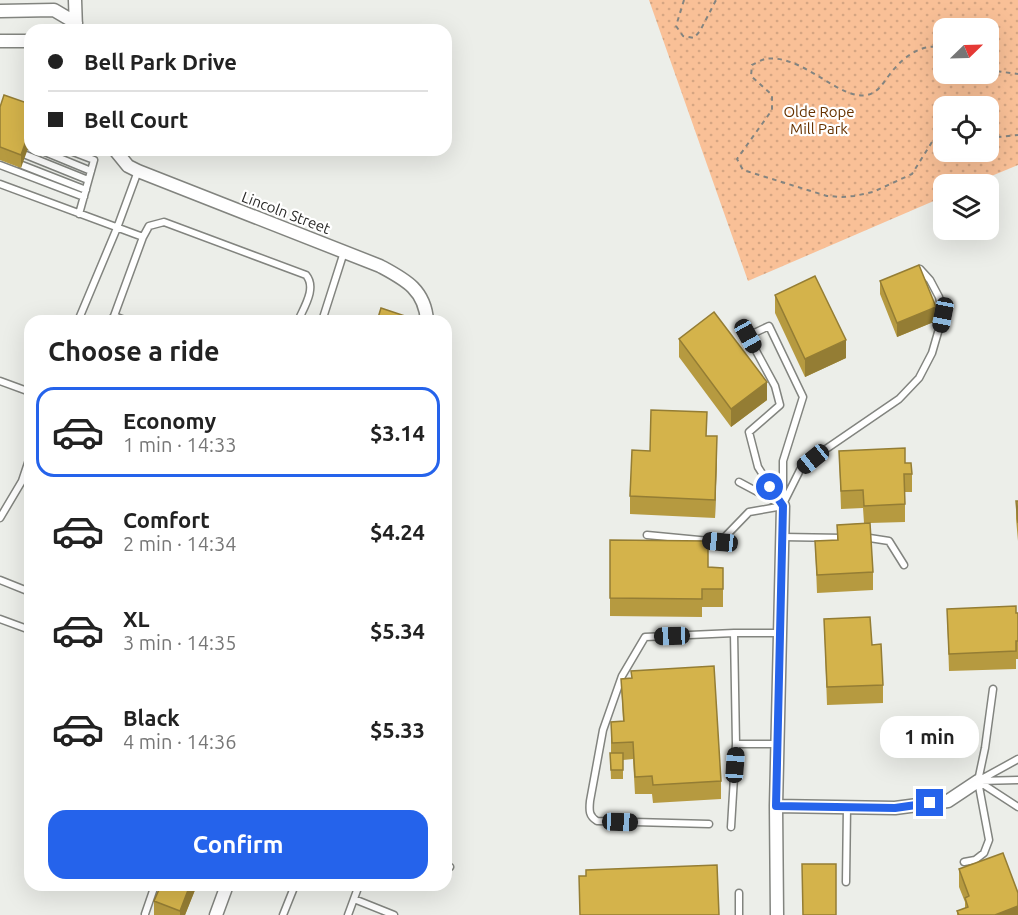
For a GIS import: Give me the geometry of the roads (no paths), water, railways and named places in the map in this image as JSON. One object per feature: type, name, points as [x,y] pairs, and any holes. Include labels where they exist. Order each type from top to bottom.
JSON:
[{"type":"street","points":[[74,24],[75,0]]},
{"type":"street","points":[[0,11],[54,10],[70,24]]},
{"type":"street","points":[[0,41],[24,41]]},
{"type":"street","name":"Lincoln Street","points":[[120,156],[128,166],[138,171],[380,266],[409,282],[422,300],[426,315]]},
{"type":"street","points":[[777,915],[776,806],[783,506]]},
{"type":"street","points":[[776,806],[895,808],[948,801],[978,781]]},
{"type":"street","points":[[216,915],[225,891]]},
{"type":"lane","points":[[28,156],[88,180]]},
{"type":"lane","points":[[54,156],[91,171]]},
{"type":"lane","points":[[79,214],[94,160],[88,156]]},
{"type":"lane","points":[[0,165],[85,193]]},
{"type":"lane","points":[[22,165],[85,193]]},
{"type":"lane","points":[[82,315],[138,171]]},
{"type":"lane","points":[[0,184],[143,237]]},
{"type":"lane","points":[[114,315],[143,237],[149,226],[164,222],[306,275],[311,281],[311,288],[300,315]]},
{"type":"lane","points":[[324,315],[344,252]]},
{"type":"lane","points":[[783,506],[800,470],[826,448],[899,399],[919,378],[932,352],[943,315],[939,297],[930,280],[920,269]]},
{"type":"lane","points":[[769,326],[803,397],[783,461],[783,506],[758,468],[749,432],[780,405],[775,386],[748,336],[769,326]]},
{"type":"lane","points":[[0,381],[24,390]]},
{"type":"lane","points":[[0,518],[24,475]]},
{"type":"lane","points":[[739,482],[783,506]]},
{"type":"lane","points":[[647,535],[720,542],[749,512],[783,506]]},
{"type":"lane","points":[[782,537],[865,537],[889,541],[904,565]]},
{"type":"lane","points":[[0,580],[24,590]]},
{"type":"lane","points":[[0,618],[24,628]]},
{"type":"lane","points":[[731,827],[736,744],[734,633]]},
{"type":"lane","points":[[709,824],[597,821],[592,818],[589,812],[590,801],[603,730],[622,676],[641,641],[651,636],[780,633]]},
{"type":"lane","points":[[964,862],[975,860],[984,853],[989,840],[978,781],[986,748],[993,688]]},
{"type":"lane","points":[[736,744],[777,744]]},
{"type":"lane","points":[[978,781],[1018,759]]},
{"type":"lane","points":[[978,781],[1018,780]]},
{"type":"lane","points":[[978,781],[1018,807]]},
{"type":"lane","points":[[846,882],[847,807]]},
{"type":"lane","points":[[145,914],[152,891]]},
{"type":"lane","points":[[284,915],[293,891]]},
{"type":"lane","points":[[348,915],[357,891]]},
{"type":"lane","points":[[739,915],[740,892]]},
{"type":"lane","points":[[354,899],[394,915]]},
{"type":"park label","name":"Olde Rope Mill Park","points":[[819,120]]}]
